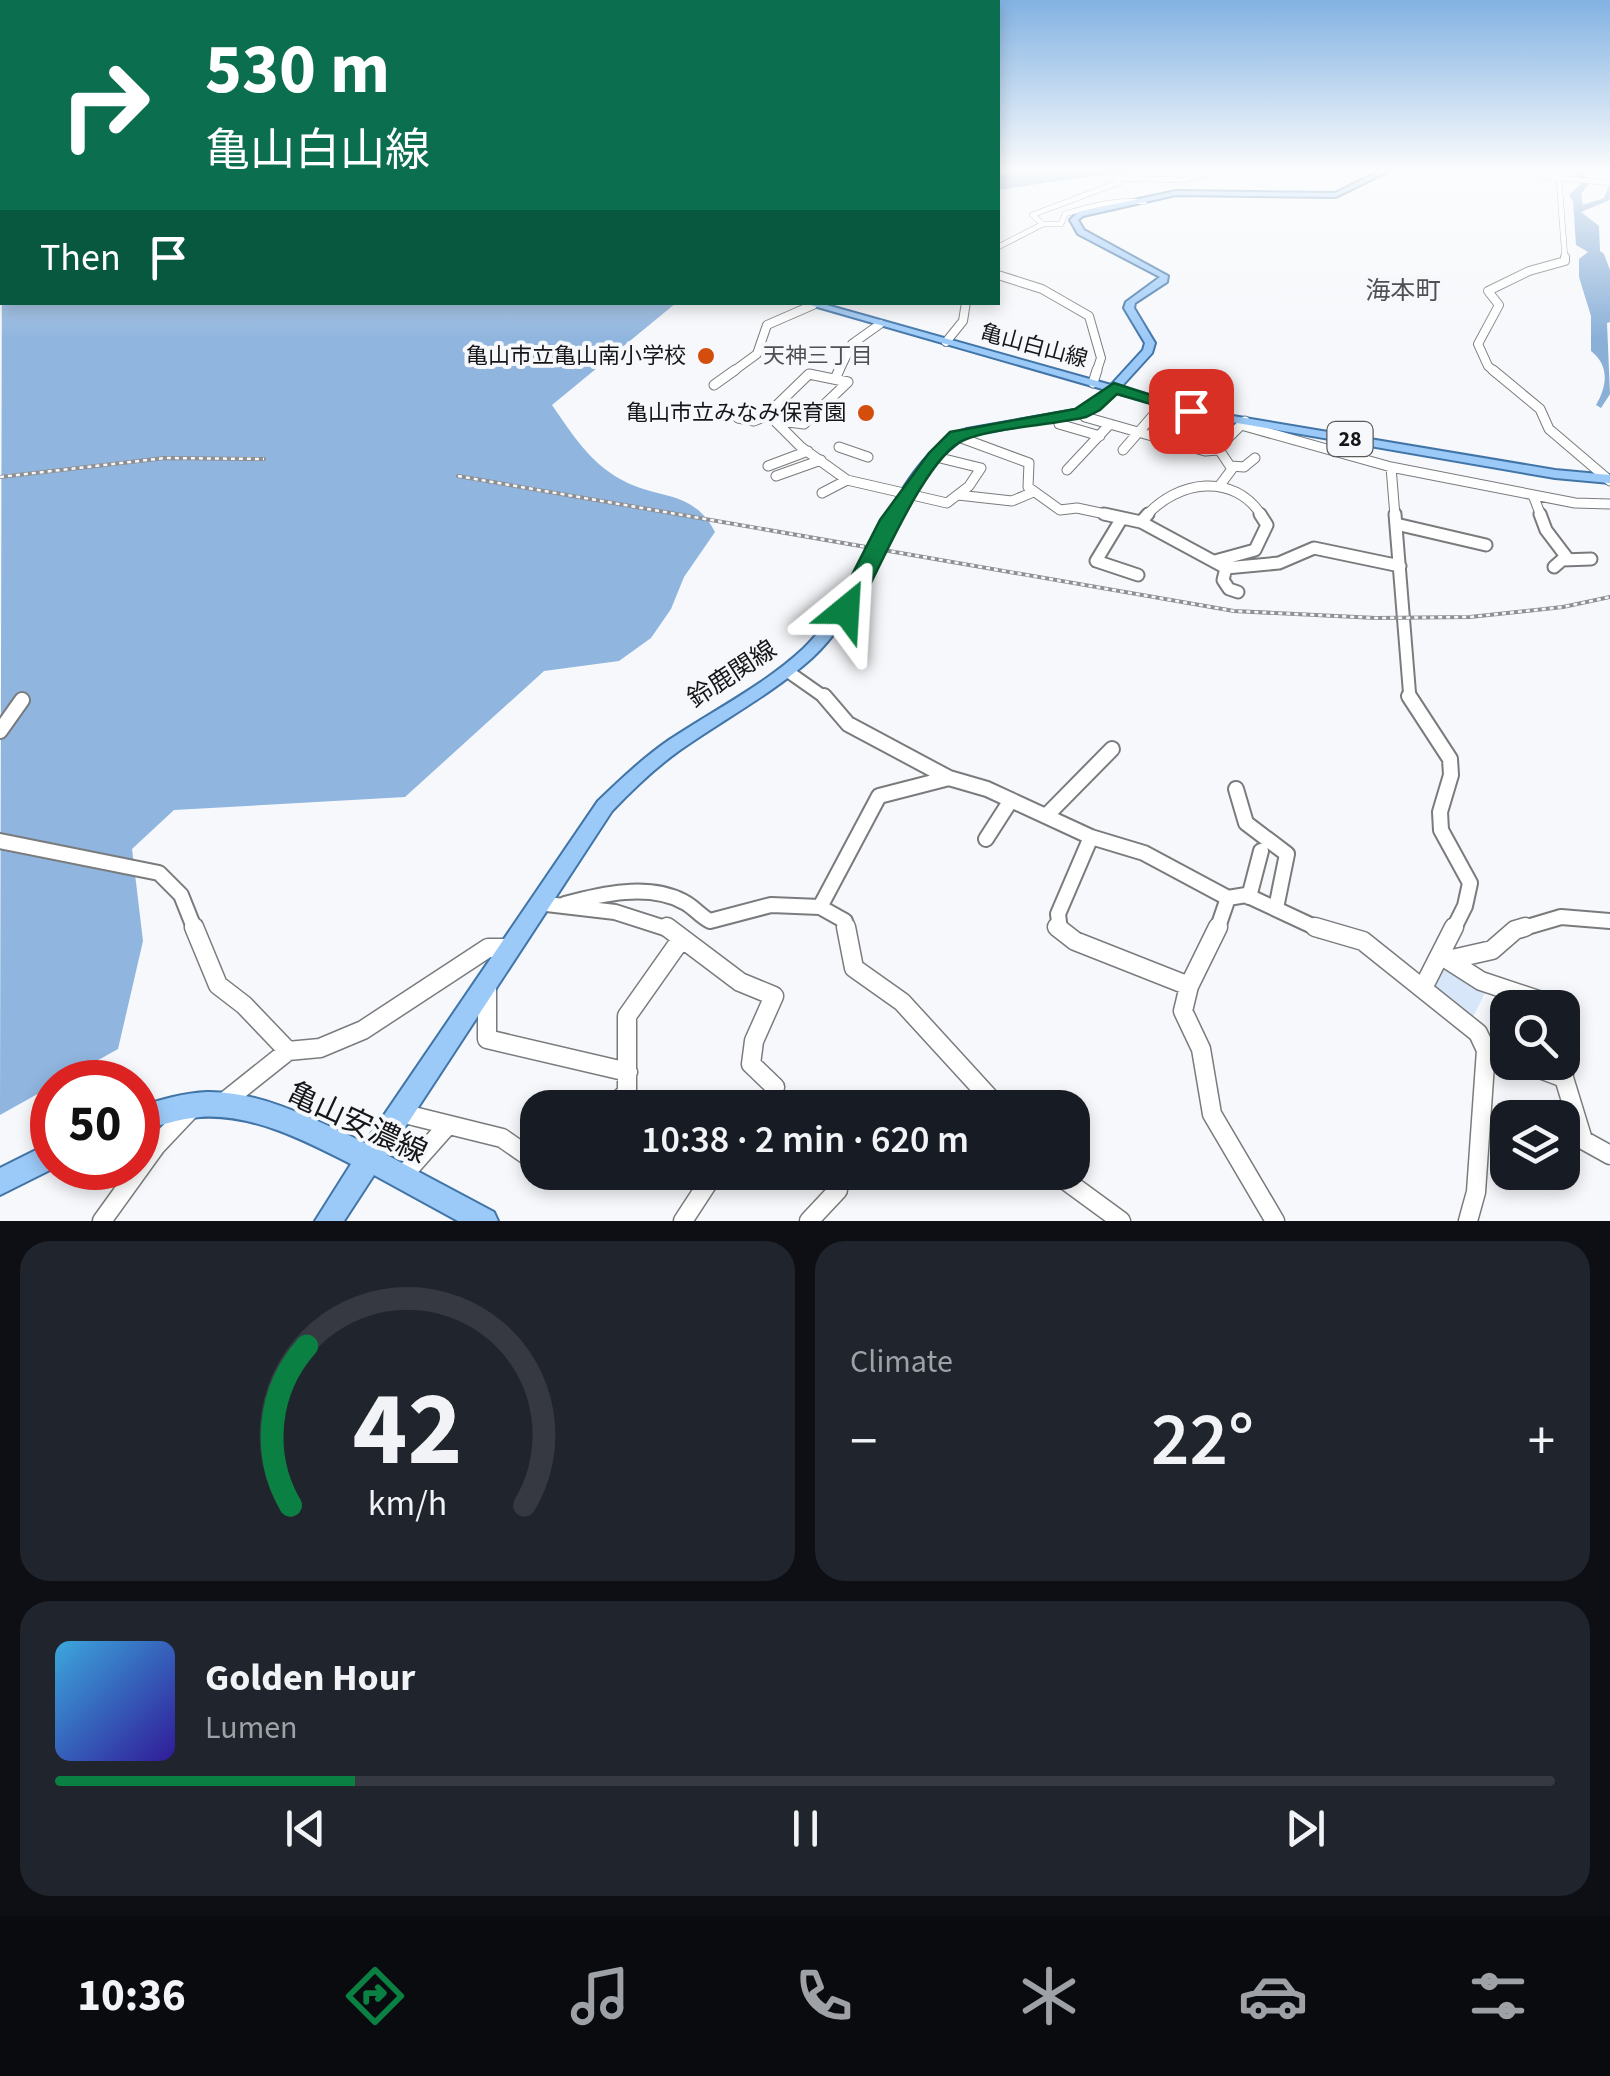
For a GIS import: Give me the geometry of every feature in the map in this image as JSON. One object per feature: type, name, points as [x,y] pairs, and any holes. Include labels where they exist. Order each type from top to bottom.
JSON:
[{"type":"main road","points":[[956,436],[1080,414],[1094,407],[1148,351],[1150,343],[1129,308],[1130,302],[1164,280],[1164,276],[1081,232],[1077,225]]},
{"type":"main road","name":"亀山白山線","points":[[812,305],[1167,404],[1191,404],[1243,423],[1609,480]]},
{"type":"main road","name":"鈴鹿関線","points":[[328,1221],[509,948],[548,904],[593,820],[646,763],[790,673],[846,610],[879,542],[936,457],[956,436]]},
{"type":"main road","name":"亀山安濃線","points":[[160,1113],[221,1104],[275,1118],[485,1221]]},
{"type":"main road","points":[[0,1182],[30,1166]]},
{"type":"street","points":[[1000,246],[1041,225]]},
{"type":"street","points":[[1564,225],[1565,261],[1529,271],[1488,290],[1500,305],[1478,344],[1488,366],[1540,409],[1549,429],[1609,480]]},
{"type":"street","points":[[1000,275],[1042,289],[1090,316],[1101,358],[1093,382]]},
{"type":"street","points":[[714,384],[757,354],[767,325],[806,305]]},
{"type":"street","points":[[946,342],[963,321],[966,305]]},
{"type":"street","points":[[835,379],[852,344],[880,324]]},
{"type":"street","points":[[738,418],[754,421],[771,417],[782,409],[776,406],[809,374],[848,382],[804,424],[771,417]]},
{"type":"street","points":[[1123,450],[1167,404]]},
{"type":"street","points":[[1166,440],[1191,404]]},
{"type":"street","points":[[771,417],[847,480],[947,504],[969,486],[981,468],[936,457]]},
{"type":"street","points":[[1086,417],[1205,451],[1218,450],[1243,423],[1391,467],[1576,503],[1610,504]]},
{"type":"street","points":[[1060,424],[1100,436]]},
{"type":"street","points":[[1067,470],[1110,424]]},
{"type":"street","points":[[956,436],[1029,463],[1032,467],[1027,483],[1032,493],[1060,510],[1072,508],[1142,522],[1226,568],[1280,563],[1314,548],[1400,566]]},
{"type":"street","points":[[836,471],[864,456],[839,446]]},
{"type":"street","points":[[1218,450],[1232,466],[1244,467],[1255,458]]},
{"type":"street","points":[[768,466],[808,451]]},
{"type":"street","points":[[776,476],[821,460]]},
{"type":"street","points":[[1220,485],[1232,466]]},
{"type":"street","points":[[1391,467],[1408,693],[1415,712],[1448,754],[1452,771],[1440,821],[1446,850],[1470,883],[1470,893],[1444,958],[1424,986]]},
{"type":"street","points":[[822,493],[847,480]]},
{"type":"street","points":[[1142,522],[1157,504],[1170,497],[1220,485],[1253,501],[1268,525],[1254,550],[1215,561]]},
{"type":"street","points":[[956,496],[1012,500],[1032,493]]},
{"type":"street","points":[[1532,495],[1546,530],[1568,560]]},
{"type":"street","points":[[1122,518],[1096,561],[1138,574]]},
{"type":"street","points":[[1396,524],[1486,544]]},
{"type":"street","points":[[1554,567],[1568,560],[1591,559]]},
{"type":"street","points":[[1226,568],[1223,580],[1229,589],[1238,592]]},
{"type":"street","points":[[790,673],[826,698],[848,724],[949,778],[1011,800],[1091,837],[1144,853],[1228,898],[1249,897],[1328,933],[1363,942],[1424,986],[1478,1034],[1486,1050],[1476,1192],[1468,1221]]},
{"type":"street","points":[[0,731],[22,700]]},
{"type":"street","points":[[1047,815],[1112,749]]},
{"type":"street","points":[[820,907],[879,796],[949,778]]},
{"type":"street","points":[[1236,790],[1246,824],[1287,854],[1276,908]]},
{"type":"street","points":[[986,839],[1011,800]]},
{"type":"street","points":[[1091,837],[1058,914],[1057,927],[1075,941],[1188,986]]},
{"type":"street","points":[[0,841],[159,873],[181,896],[218,986],[244,1005],[288,1052]]},
{"type":"street","points":[[1249,897],[1261,851]]},
{"type":"street","points":[[548,904],[652,895],[684,902],[710,921],[771,905],[820,907],[845,921],[854,968],[902,1002],[983,1090]]},
{"type":"street","points":[[1228,898],[1188,986],[1183,1011],[1202,1048],[1212,1114],[1275,1221]]},
{"type":"street","points":[[548,904],[647,919],[666,926],[740,982],[774,996],[754,1040],[750,1064],[775,1090]]},
{"type":"street","points":[[1444,958],[1492,950],[1515,930],[1562,917],[1610,921]]},
{"type":"street","points":[[626,1090],[628,1016],[682,938]]},
{"type":"street","points":[[221,1104],[288,1052],[340,1042],[488,948],[509,948]]},
{"type":"street","points":[[1444,958],[1482,981],[1509,990]]},
{"type":"street","points":[[486,982],[487,1039],[628,1072]]},
{"type":"street","points":[[1486,1050],[1490,1051]]},
{"type":"street","points":[[1565,1080],[1582,1140],[1610,1156]]},
{"type":"street","points":[[102,1221],[156,1146],[194,1106]]},
{"type":"street","points":[[409,1115],[502,1138],[520,1150]]},
{"type":"street","points":[[401,1178],[447,1126]]},
{"type":"street","points":[[683,1221],[703,1190]]},
{"type":"street","points":[[809,1221],[838,1190]]},
{"type":"street","points":[[1076,1190],[1104,1213],[1121,1221]]},
{"type":"shaded area","points":[[1575,225],[1599,226],[1600,251],[1610,270],[1610,394],[1601,408],[1596,405],[1603,391],[1604,370],[1591,351],[1591,316],[1579,277],[1579,259],[1588,252],[1576,245]]},
{"type":"shaded area","points":[[2,305],[674,305],[552,405],[600,465],[635,486],[685,502],[706,518],[715,532],[684,577],[671,609],[651,638],[619,661],[544,671],[405,797],[174,810],[132,849],[143,941],[118,1049],[98,1060],[30,1060],[30,1098],[0,1115]]},
{"type":"shaded area","points":[[1444,966],[1487,989],[1470,1023],[1432,986]]},
{"type":"railway","points":[[0,477],[165,458],[264,459]]},
{"type":"railway","points":[[458,476],[1234,611],[1376,618],[1470,617],[1563,607],[1610,597]]},
{"type":"place","name":"亀山市立亀山南小学校","points":[[706,356]]},
{"type":"place","name":"亀山市立みなみ保育園","points":[[866,413]]},
{"type":"district","name":"海本町","points":[[1403,291]]},
{"type":"district","name":"天神三丁目","points":[[818,356]]},
{"type":"route","points":[[846,610],[890,520],[952,438],[967,432],[1080,414],[1114,388],[1191,411]]}]
